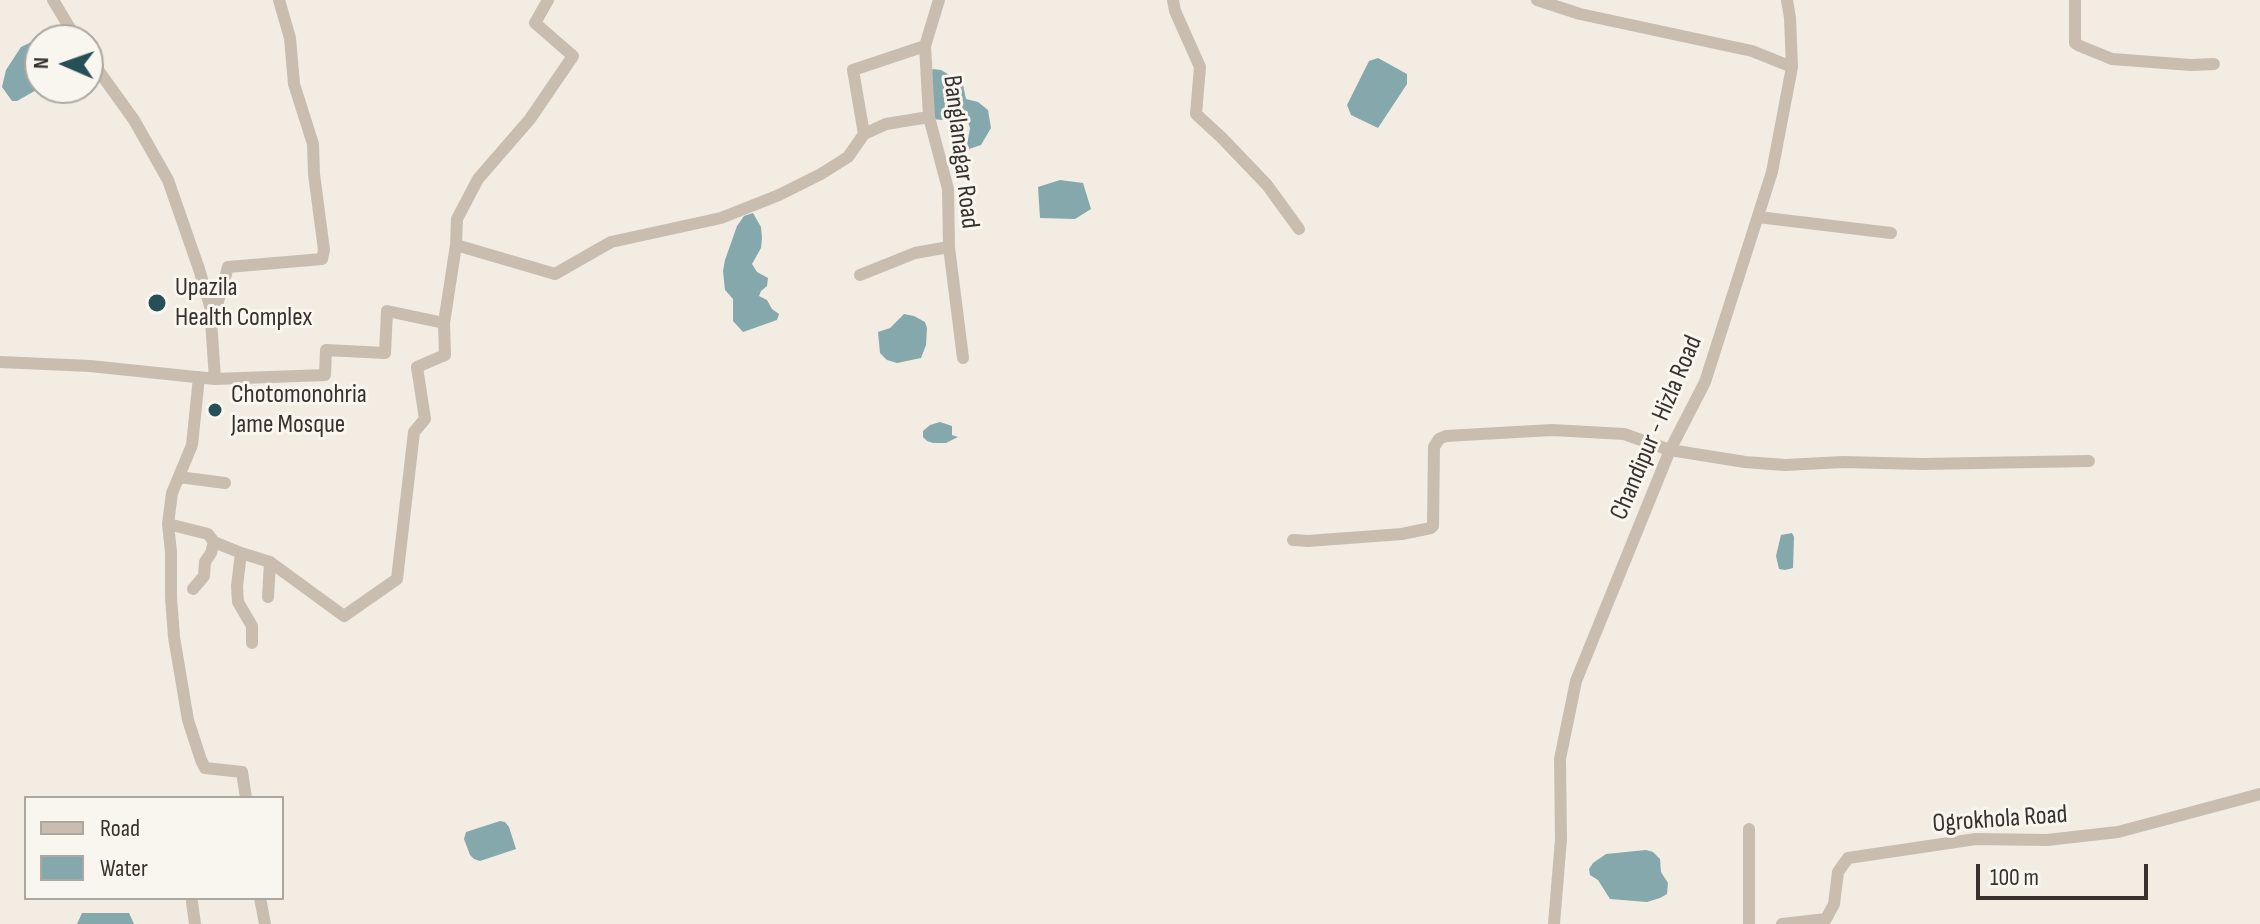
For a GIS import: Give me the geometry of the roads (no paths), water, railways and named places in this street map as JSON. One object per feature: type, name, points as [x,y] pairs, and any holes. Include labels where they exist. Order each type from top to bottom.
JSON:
[{"type":"street","points":[[53,0],[67,24]]},
{"type":"street","points":[[210,306],[217,305],[228,267],[322,259],[324,250],[313,144],[294,84],[290,38],[279,0]]},
{"type":"street","points":[[168,524],[208,534],[214,542],[270,562],[344,616],[397,579],[414,432],[425,419],[417,367],[445,355],[444,323],[457,219],[478,179],[530,119],[573,56],[535,23],[548,0]]},
{"type":"street","name":"Banglanagar Road","points":[[939,0],[925,46],[929,117],[948,189],[949,247],[963,358]]},
{"type":"street","points":[[1173,0],[1200,67],[1196,114],[1267,185],[1299,229]]},
{"type":"street","points":[[1537,0],[1580,14],[1752,51],[1792,67]]},
{"type":"street","name":"Chandipur - Hizla Road","points":[[1554,924],[1561,839],[1560,759],[1576,681],[1670,450],[1705,382],[1772,172],[1792,67],[1787,0]]},
{"type":"street","points":[[2075,0],[2075,43],[2080,46],[2112,59],[2214,64]]},
{"type":"street","points":[[864,134],[853,70],[925,46]]},
{"type":"street","points":[[104,78],[134,120],[168,180],[210,306],[215,379]]},
{"type":"street","points":[[456,245],[555,274],[611,242],[721,218],[779,195],[848,157],[864,134],[886,124],[929,117]]},
{"type":"street","points":[[1758,217],[1891,233]]},
{"type":"street","points":[[860,275],[915,253],[949,247]]},
{"type":"street","points":[[0,362],[90,366],[215,379],[325,375],[326,350],[385,353],[387,311],[444,323]]},
{"type":"street","points":[[199,377],[192,445],[172,493],[168,524],[174,637],[188,720],[205,768],[242,772],[246,796]]},
{"type":"street","points":[[1293,540],[1402,534],[1431,528],[1434,447],[1439,439],[1446,436],[1552,430],[1624,434],[1670,450],[1785,465],[2089,461]]},
{"type":"street","points":[[179,477],[225,483]]},
{"type":"street","points":[[193,589],[204,576],[205,562],[214,542]]},
{"type":"street","points":[[241,553],[238,602],[252,626],[252,643]]},
{"type":"street","points":[[268,597],[270,562]]},
{"type":"street","name":"Ogrokhola Road","points":[[1782,924],[1826,919],[1834,904],[1838,872],[1848,858],[1976,839],[2047,840],[2118,832],[2260,794]]},
{"type":"street","points":[[1749,829],[1749,924]]},
{"type":"street","points":[[260,900],[265,924]]},
{"type":"street","points":[[192,902],[195,924]]},
{"type":"water","points":[[24,46],[24,97],[12,101],[2,87],[6,70]]},
{"type":"water","points":[[1378,58],[1407,74],[1407,84],[1378,128],[1351,115],[1347,105],[1369,61]]},
{"type":"water","points":[[933,69],[941,70],[959,81],[966,99],[978,102],[988,110],[991,128],[981,145],[969,149],[970,128],[961,115],[943,120],[932,119],[930,73]]},
{"type":"water","points":[[1060,180],[1083,183],[1091,209],[1075,219],[1040,218],[1038,187]]},
{"type":"water","points":[[753,213],[761,227],[762,238],[761,248],[752,264],[757,272],[768,278],[767,286],[759,296],[779,314],[777,320],[743,332],[733,321],[733,299],[725,290],[723,271],[737,226],[744,216]]},
{"type":"water","points":[[904,314],[925,322],[926,345],[921,358],[897,363],[887,360],[880,353],[878,332],[890,328]]},
{"type":"water","points":[[940,422],[952,426],[952,435],[958,437],[946,443],[927,441],[923,431]]},
{"type":"water","points":[[1792,533],[1793,568],[1779,569],[1776,556],[1781,535]]},
{"type":"water","points":[[500,821],[509,827],[516,849],[480,861],[474,859],[464,839],[466,832]]},
{"type":"water","points":[[1646,850],[1660,859],[1661,872],[1668,883],[1667,894],[1660,898],[1647,902],[1610,899],[1598,880],[1590,875],[1589,869],[1593,863],[1606,854]]},
{"type":"water","points":[[82,913],[129,913],[134,924],[77,924]]},
{"type":"place","name":"Upazila Health Complex","points":[[157,303]]},
{"type":"place","name":"Chotomonohria Jame Mosque","points":[[215,410]]}]
